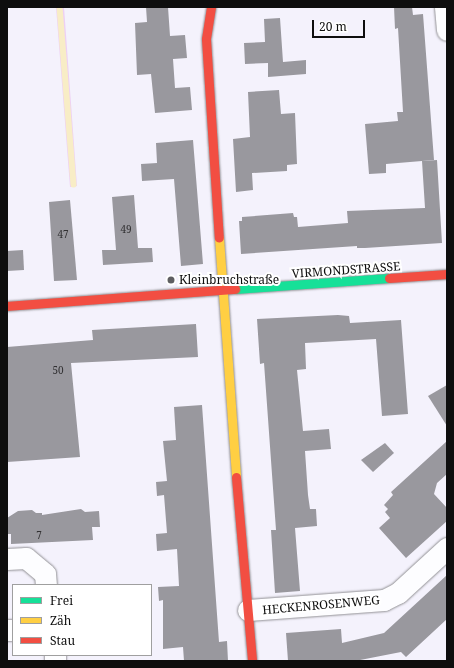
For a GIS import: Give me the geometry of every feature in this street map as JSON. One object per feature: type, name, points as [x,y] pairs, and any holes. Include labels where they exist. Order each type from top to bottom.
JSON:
[{"type":"street","points":[[211,7],[206,39],[252,661]]},
{"type":"street","points":[[446,7],[447,30]]},
{"type":"street","name":"VIRMONDSTRASSE","points":[[7,306],[447,274]]},
{"type":"street","name":"HECKENROSENWEG","points":[[248,610],[384,600],[398,593],[447,548]]},
{"type":"street","points":[[7,559],[26,558],[45,574],[46,584]]},
{"type":"shaded area","points":[[56,7],[64,7],[77,186],[70,187]]},
{"type":"building","points":[[146,7],[168,7],[170,36],[185,35],[187,58],[173,59],[175,88],[190,87],[192,110],[155,113],[151,74],[137,75],[135,23],[147,22]]},
{"type":"building","points":[[394,7],[412,7],[413,15],[423,14],[434,160],[386,164],[386,173],[369,174],[365,124],[398,121],[397,112],[403,112],[398,28],[395,29]]},
{"type":"building","points":[[280,18],[283,62],[306,60],[306,74],[268,77],[268,63],[245,64],[244,43],[265,42],[264,19]]},
{"type":"building","points":[[279,90],[281,114],[295,113],[297,164],[287,165],[287,171],[252,173],[253,190],[236,192],[233,139],[250,137],[248,92]]},
{"type":"building","points":[[193,140],[203,264],[181,266],[174,179],[142,181],[141,164],[157,163],[156,143]]},
{"type":"building","points":[[437,160],[442,243],[365,248],[357,248],[357,246],[241,254],[239,221],[242,221],[242,217],[293,213],[294,217],[297,217],[298,227],[348,223],[347,211],[425,208],[422,161]]},
{"type":"building","points":[[134,195],[138,248],[152,248],[153,262],[103,265],[102,250],[116,250],[112,197]]},
{"type":"building","points":[[70,200],[77,280],[54,281],[49,202]]},
{"type":"building","points":[[23,250],[24,270],[7,271],[7,251]]},
{"type":"building","points":[[338,315],[349,316],[350,323],[401,320],[408,414],[382,416],[376,339],[305,343],[306,369],[297,370],[303,431],[329,429],[331,449],[305,451],[310,509],[316,509],[317,526],[295,528],[300,591],[275,593],[271,530],[276,530],[264,363],[260,364],[257,319]]},
{"type":"building","points":[[196,324],[198,357],[71,363],[80,457],[7,462],[7,347],[93,340],[92,330]]},
{"type":"building","points":[[447,385],[447,426],[428,396]]},
{"type":"building","points":[[202,405],[219,642],[227,641],[228,661],[184,661],[183,647],[163,649],[163,600],[159,601],[158,587],[179,586],[177,549],[157,551],[156,534],[167,533],[164,495],[157,496],[156,482],[167,481],[163,441],[176,440],[174,407]]},
{"type":"building","points":[[447,441],[447,474],[437,483],[434,494],[447,508],[447,521],[406,558],[379,528],[390,518],[385,512],[388,509],[384,505],[393,495],[391,492]]},
{"type":"building","points":[[385,443],[394,453],[373,472],[361,460]]},
{"type":"building","points":[[81,509],[85,512],[99,511],[100,527],[92,527],[93,540],[11,544],[11,534],[7,534],[7,518],[18,511],[32,510],[36,513],[42,513],[42,515]]},
{"type":"building","points":[[447,575],[447,619],[406,657],[401,652],[355,661],[288,661],[286,633],[341,629],[342,643],[384,633]]},
{"type":"waterway","points":[[60,7],[74,184]]},
{"type":"traffic: fast","points":[[235,289],[389,278]]},
{"type":"traffic: slow","points":[[219,238],[236,477]]},
{"type":"traffic: jam","points":[[211,7],[206,39],[219,238]]},
{"type":"traffic: jam","points":[[389,278],[447,274]]},
{"type":"traffic: jam","points":[[7,306],[235,289]]},
{"type":"traffic: jam","points":[[236,477],[252,661]]},
{"type":"place","name":"Kleinbruchstraße","points":[[171,280]]}]
